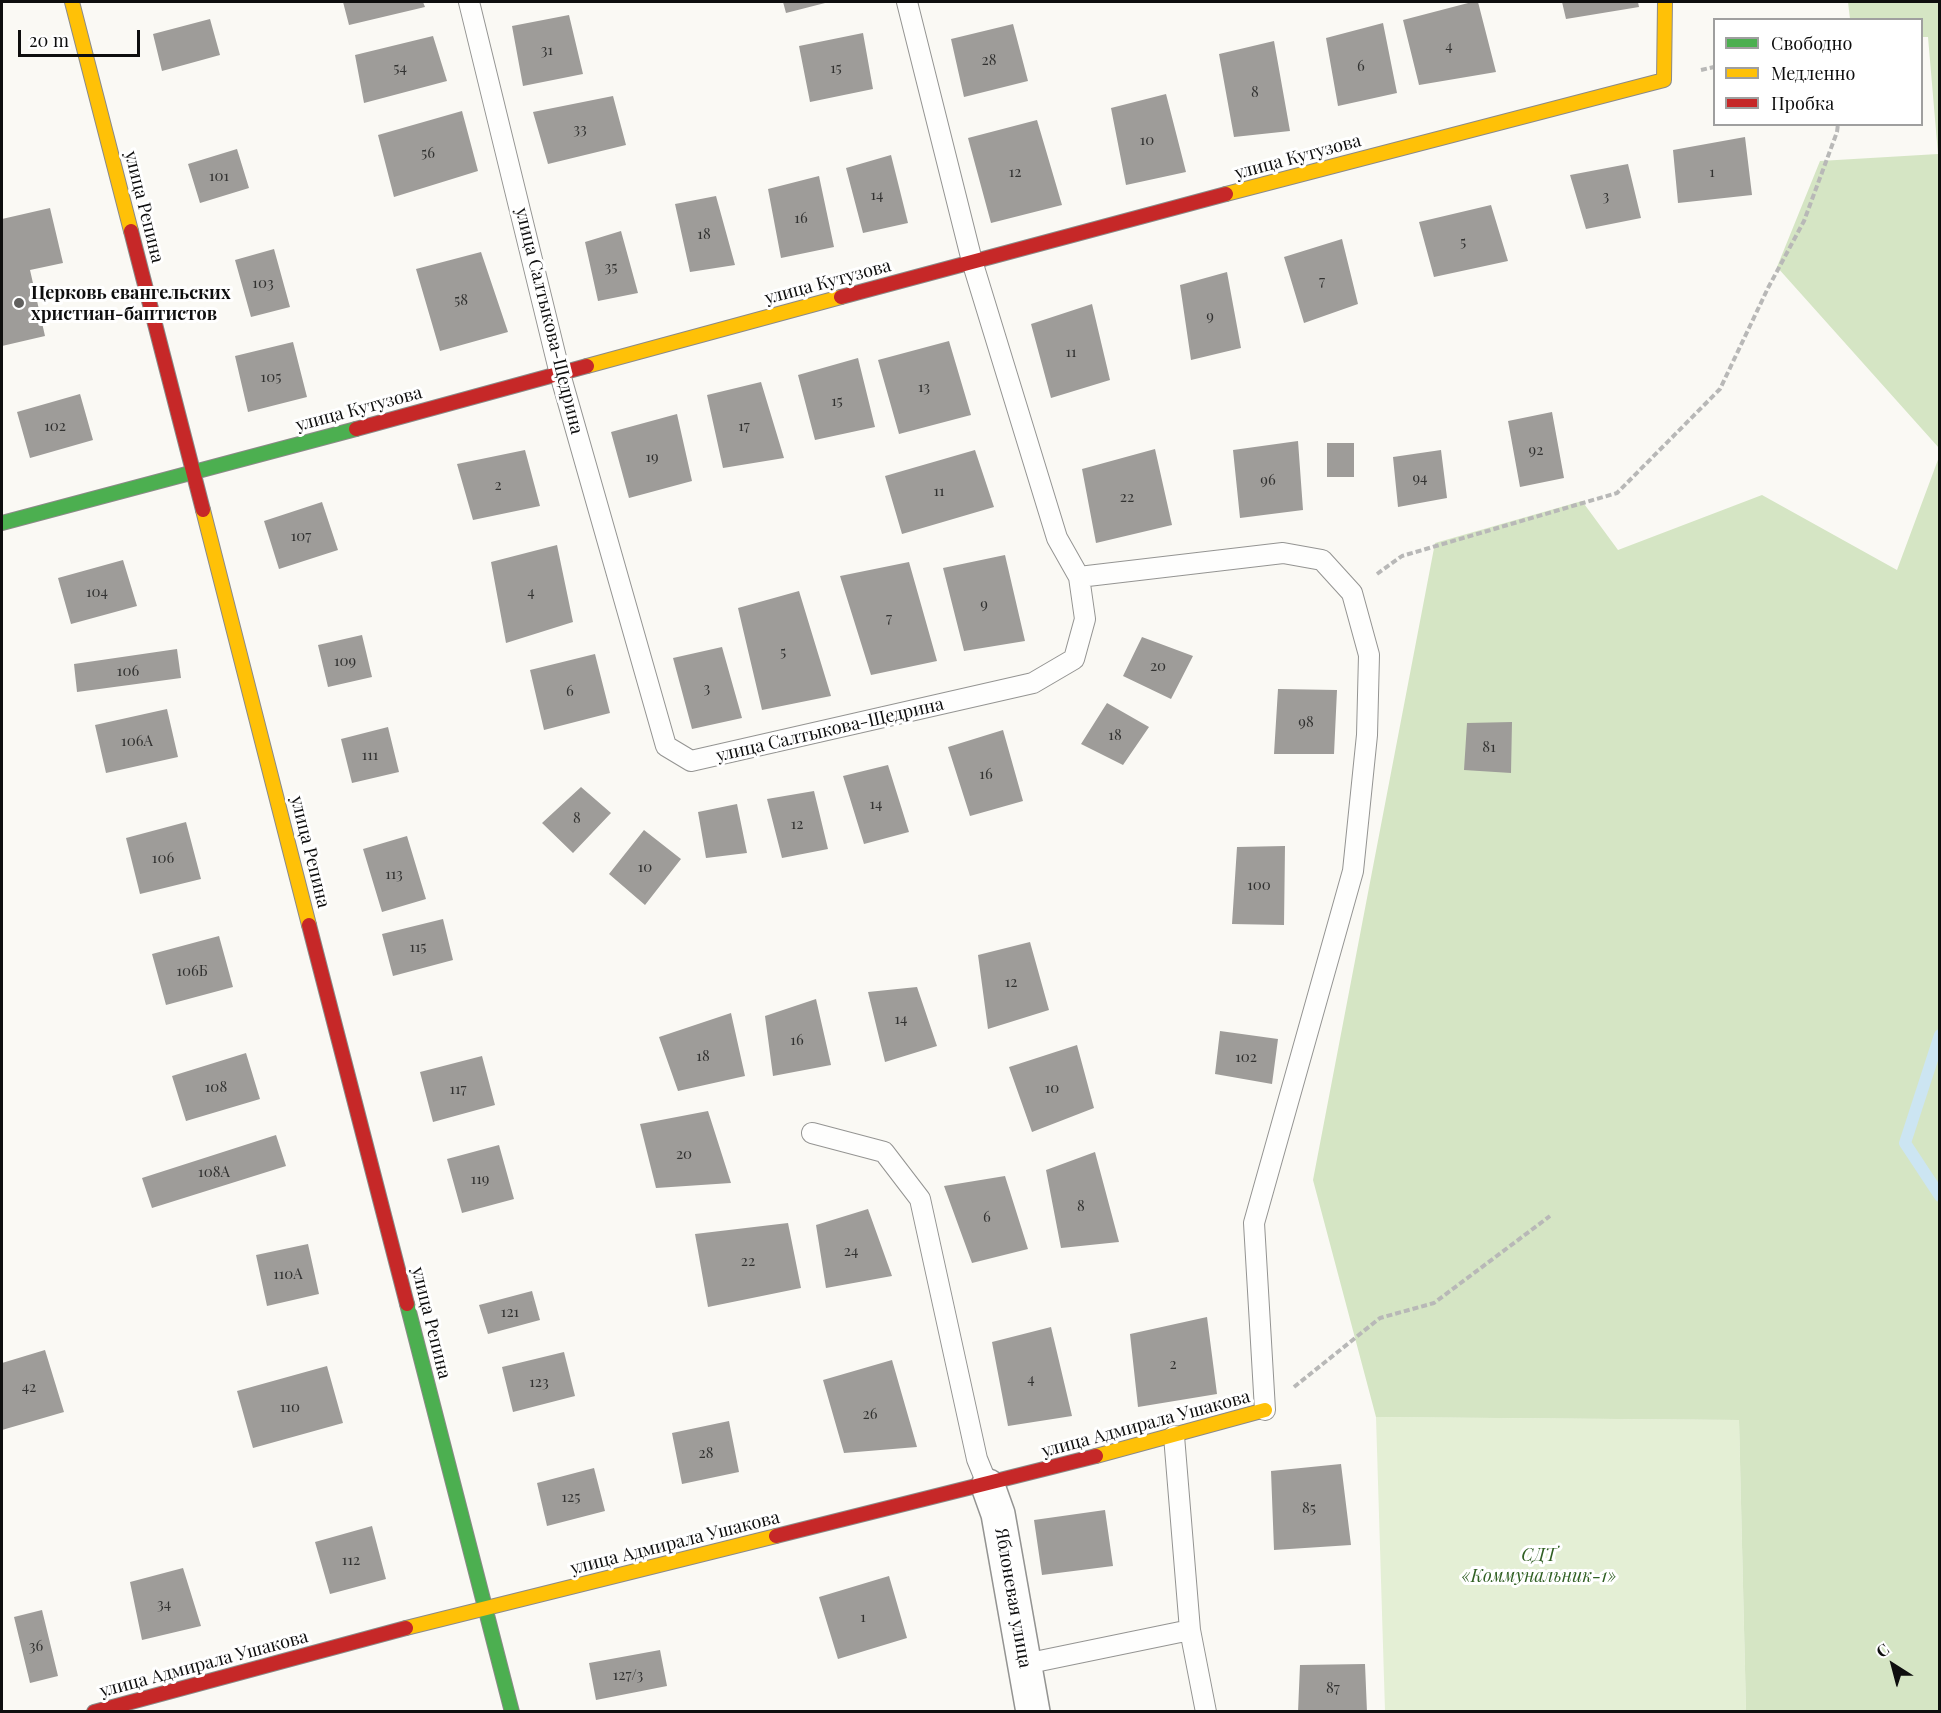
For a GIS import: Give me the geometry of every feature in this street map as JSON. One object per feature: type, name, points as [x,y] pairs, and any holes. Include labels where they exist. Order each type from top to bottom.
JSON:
[{"type":"street","name":"улица Репина","points":[[72,2],[512,1712]]},
{"type":"street","name":"улица Кутузова","points":[[2,522],[194,473],[972,261],[1664,80],[1665,2]]},
{"type":"street","name":"улица Адмирала Ушакова","points":[[94,1712],[128,1707],[486,1608],[988,1486],[1265,1410]]},
{"type":"street","name":"Яблоневая улица","points":[[988,1486],[998,1514],[1033,1712]]},
{"type":"lane","name":"улица Салтыкова-Щедрина","points":[[469,2],[560,374],[666,746],[691,761],[1033,683],[1074,659],[1085,620],[1079,577],[1057,538],[972,261],[907,2]]},
{"type":"lane","points":[[1079,577],[1283,553],[1322,560],[1352,592],[1369,655],[1367,735],[1353,870],[1254,1223],[1265,1410]]},
{"type":"lane","points":[[812,1133],[884,1152],[921,1200],[977,1459],[988,1486]]},
{"type":"lane","points":[[1174,1436],[1190,1630],[1206,1712]]},
{"type":"lane","points":[[1025,1664],[1190,1630]]},
{"type":"path","points":[[1352,592],[1402,556],[1617,493],[1720,388],[1768,288],[1804,221],[1838,132],[1838,126]]},
{"type":"path","points":[[1265,1410],[1380,1318],[1434,1303],[1550,1216]]},
{"type":"green space","points":[[1848,2],[1939,2],[1939,448],[1777,267],[1820,161],[1938,154],[1928,37],[1923,37],[1923,18],[1850,18]]},
{"type":"green space","points":[[1939,457],[1939,1711],[1746,1711],[1739,1420],[1376,1417],[1313,1180],[1435,543],[1582,501],[1618,550],[1762,495],[1897,570]]},
{"type":"green space","name":"СДТ «Коммунальник-1»","points":[[1376,1417],[1739,1420],[1746,1711],[1385,1711]]},
{"type":"building","points":[[343,2],[423,2],[425,7],[349,25]]},
{"type":"building","points":[[783,2],[829,2],[786,13]]},
{"type":"building","points":[[1478,2],[1496,72],[1419,85],[1403,20]]},
{"type":"building","points":[[1562,2],[1638,2],[1639,7],[1566,19]]},
{"type":"building","points":[[569,15],[583,74],[523,86],[512,26]]},
{"type":"building","points":[[210,19],[220,55],[162,71],[153,34]]},
{"type":"building","points":[[1383,23],[1397,93],[1338,106],[1326,38]]},
{"type":"building","points":[[1013,24],[1028,81],[964,97],[951,39]]},
{"type":"building","points":[[863,33],[873,89],[810,102],[799,46]]},
{"type":"building","points":[[433,36],[447,81],[364,103],[355,55]]},
{"type":"building","points":[[1274,41],[1290,131],[1234,137],[1219,54]]},
{"type":"building","points":[[1166,94],[1186,172],[1126,185],[1111,108]]},
{"type":"building","points":[[613,96],[626,145],[548,164],[533,112]]},
{"type":"building","points":[[462,111],[478,171],[394,197],[378,135]]},
{"type":"building","points":[[1037,120],[1062,205],[991,223],[968,138]]},
{"type":"building","points":[[1745,137],[1752,195],[1678,203],[1673,150]]},
{"type":"building","points":[[237,149],[249,188],[200,203],[188,164]]},
{"type":"building","points":[[891,155],[908,223],[863,233],[846,168]]},
{"type":"building","points":[[1628,164],[1641,218],[1586,229],[1570,175]]},
{"type":"building","points":[[819,176],[834,247],[781,258],[768,189]]},
{"type":"building","points":[[716,196],[735,265],[690,272],[675,204]]},
{"type":"building","points":[[1491,205],[1508,261],[1434,277],[1419,222]]},
{"type":"building","name":"Церковь евангельских христиан-баптистов","points":[[50,208],[63,263],[30,270],[45,336],[2,346],[2,219]]},
{"type":"building","points":[[621,231],[638,293],[598,301],[585,242]]},
{"type":"building","points":[[1342,239],[1358,304],[1304,323],[1284,257]]},
{"type":"building","points":[[274,249],[290,307],[251,317],[235,260]]},
{"type":"building","points":[[481,252],[508,332],[440,351],[416,269]]},
{"type":"building","points":[[1227,272],[1241,348],[1191,360],[1180,285]]},
{"type":"building","points":[[1092,304],[1110,380],[1051,398],[1031,324]]},
{"type":"building","points":[[949,341],[971,415],[899,434],[878,360]]},
{"type":"building","points":[[293,342],[307,397],[248,412],[235,356]]},
{"type":"building","points":[[858,358],[875,427],[815,440],[798,375]]},
{"type":"building","points":[[761,382],[784,458],[723,468],[707,395]]},
{"type":"building","points":[[80,394],[93,440],[30,458],[17,412]]},
{"type":"building","points":[[1552,412],[1564,478],[1520,487],[1508,421]]},
{"type":"building","points":[[677,414],[692,481],[629,498],[611,432]]},
{"type":"building","points":[[1298,441],[1303,510],[1240,518],[1233,450]]},
{"type":"building","points":[[1327,443],[1354,443],[1354,477],[1327,477]]},
{"type":"building","points":[[1155,449],[1172,525],[1096,543],[1082,469]]},
{"type":"building","points":[[525,450],[540,506],[473,520],[457,464]]},
{"type":"building","points":[[975,450],[994,507],[902,534],[885,476]]},
{"type":"building","points":[[1441,450],[1447,498],[1398,507],[1393,457]]},
{"type":"building","points":[[322,502],[338,550],[279,569],[264,521]]},
{"type":"building","points":[[557,545],[573,622],[506,643],[491,562]]},
{"type":"building","points":[[1005,555],[1025,641],[964,651],[943,568]]},
{"type":"building","points":[[123,560],[137,606],[71,624],[58,578]]},
{"type":"building","points":[[909,562],[937,661],[871,675],[840,576]]},
{"type":"building","points":[[799,591],[831,696],[762,710],[738,608]]},
{"type":"building","points":[[362,635],[372,677],[328,687],[318,645]]},
{"type":"building","points":[[1142,637],[1193,656],[1171,699],[1123,676]]},
{"type":"building","points":[[722,647],[742,718],[692,729],[673,658]]},
{"type":"building","points":[[177,649],[181,678],[77,692],[74,664]]},
{"type":"building","points":[[595,654],[610,713],[544,730],[530,670]]},
{"type":"building","points":[[1278,689],[1337,690],[1334,754],[1274,754]]},
{"type":"building","points":[[1107,703],[1149,727],[1123,765],[1081,744]]},
{"type":"building","points":[[167,709],[178,757],[106,773],[95,725]]},
{"type":"building","points":[[1512,722],[1511,773],[1464,770],[1467,723]]},
{"type":"building","points":[[388,727],[399,772],[352,783],[341,739]]},
{"type":"building","points":[[1003,730],[1023,801],[970,816],[948,747]]},
{"type":"building","points":[[888,765],[909,832],[864,844],[843,776]]},
{"type":"building","points":[[581,787],[611,813],[573,853],[542,823]]},
{"type":"building","points":[[814,791],[828,849],[782,858],[767,799]]},
{"type":"building","points":[[737,804],[747,853],[706,858],[698,812]]},
{"type":"building","points":[[186,822],[201,879],[140,894],[126,838]]},
{"type":"building","points":[[644,830],[681,859],[645,905],[609,874]]},
{"type":"building","points":[[407,836],[426,899],[382,912],[363,849]]},
{"type":"building","points":[[1285,846],[1284,925],[1232,924],[1237,847]]},
{"type":"building","points":[[443,919],[453,960],[393,976],[382,934]]},
{"type":"building","points":[[219,936],[233,987],[166,1005],[152,954]]},
{"type":"building","points":[[1030,942],[1049,1010],[988,1029],[978,955]]},
{"type":"building","points":[[917,987],[937,1046],[885,1062],[868,992]]},
{"type":"building","points":[[816,999],[831,1065],[773,1076],[765,1016]]},
{"type":"building","points":[[731,1013],[745,1076],[678,1091],[659,1037]]},
{"type":"building","points":[[1220,1031],[1278,1039],[1272,1084],[1215,1074]]},
{"type":"building","points":[[1077,1045],[1094,1108],[1032,1132],[1009,1067]]},
{"type":"building","points":[[246,1053],[260,1099],[186,1121],[172,1076]]},
{"type":"building","points":[[482,1056],[495,1105],[433,1122],[420,1072]]},
{"type":"building","points":[[708,1111],[731,1183],[656,1188],[640,1124]]},
{"type":"building","points":[[276,1135],[286,1166],[152,1208],[142,1178]]},
{"type":"building","points":[[499,1145],[514,1199],[462,1213],[447,1159]]},
{"type":"building","points":[[1095,1152],[1119,1242],[1061,1248],[1046,1170]]},
{"type":"building","points":[[1005,1176],[1028,1249],[972,1263],[944,1186]]},
{"type":"building","points":[[868,1209],[892,1276],[826,1288],[816,1225]]},
{"type":"building","points":[[788,1223],[801,1288],[708,1307],[695,1234]]},
{"type":"building","points":[[308,1244],[319,1294],[267,1306],[256,1255]]},
{"type":"building","points":[[532,1291],[540,1320],[488,1334],[479,1305]]},
{"type":"building","points":[[1207,1317],[1217,1394],[1138,1407],[1130,1334]]},
{"type":"building","points":[[1051,1327],[1072,1416],[1008,1426],[992,1342]]},
{"type":"building","points":[[45,1350],[64,1412],[2,1430],[2,1363]]},
{"type":"building","points":[[564,1352],[575,1396],[513,1412],[502,1367]]},
{"type":"building","points":[[892,1360],[917,1447],[844,1453],[823,1380]]},
{"type":"building","points":[[327,1366],[343,1423],[253,1448],[237,1391]]},
{"type":"building","points":[[729,1421],[739,1472],[682,1484],[672,1433]]},
{"type":"building","points":[[1341,1464],[1351,1545],[1274,1550],[1271,1471]]},
{"type":"building","points":[[594,1468],[605,1511],[547,1526],[537,1483]]},
{"type":"building","points":[[1105,1510],[1113,1566],[1042,1575],[1034,1520]]},
{"type":"building","points":[[372,1526],[386,1579],[330,1594],[315,1542]]},
{"type":"building","points":[[183,1568],[201,1626],[142,1640],[130,1582]]},
{"type":"building","points":[[889,1576],[907,1638],[838,1659],[819,1597]]},
{"type":"building","points":[[42,1610],[58,1676],[30,1683],[14,1617]]},
{"type":"building","points":[[660,1650],[667,1686],[596,1700],[589,1663]]},
{"type":"building","points":[[1365,1664],[1367,1712],[1298,1712],[1300,1665]]},
{"type":"waterway","points":[[1940,1035],[1905,1143],[1940,1196]]},
{"type":"traffic: fast","points":[[2,523],[356,429]]},
{"type":"traffic: fast","points":[[407,1304],[512,1712]]},
{"type":"traffic: slow","points":[[72,2],[131,231]]},
{"type":"traffic: slow","points":[[1226,194],[1664,80],[1665,2]]},
{"type":"traffic: slow","points":[[587,366],[841,297]]},
{"type":"traffic: slow","points":[[203,510],[309,925]]},
{"type":"traffic: slow","points":[[1096,1456],[1265,1410]]},
{"type":"traffic: slow","points":[[406,1628],[776,1536]]},
{"type":"traffic: jam","points":[[841,297],[1226,194]]},
{"type":"traffic: jam","points":[[131,231],[203,510]]},
{"type":"traffic: jam","points":[[356,429],[587,366]]},
{"type":"traffic: jam","points":[[309,925],[407,1304]]},
{"type":"traffic: jam","points":[[776,1536],[1096,1456]]},
{"type":"traffic: jam","points":[[94,1712],[406,1628]]},
{"type":"place","name":"Церковь евангельских христиан-баптистов","points":[[19,303]]}]
